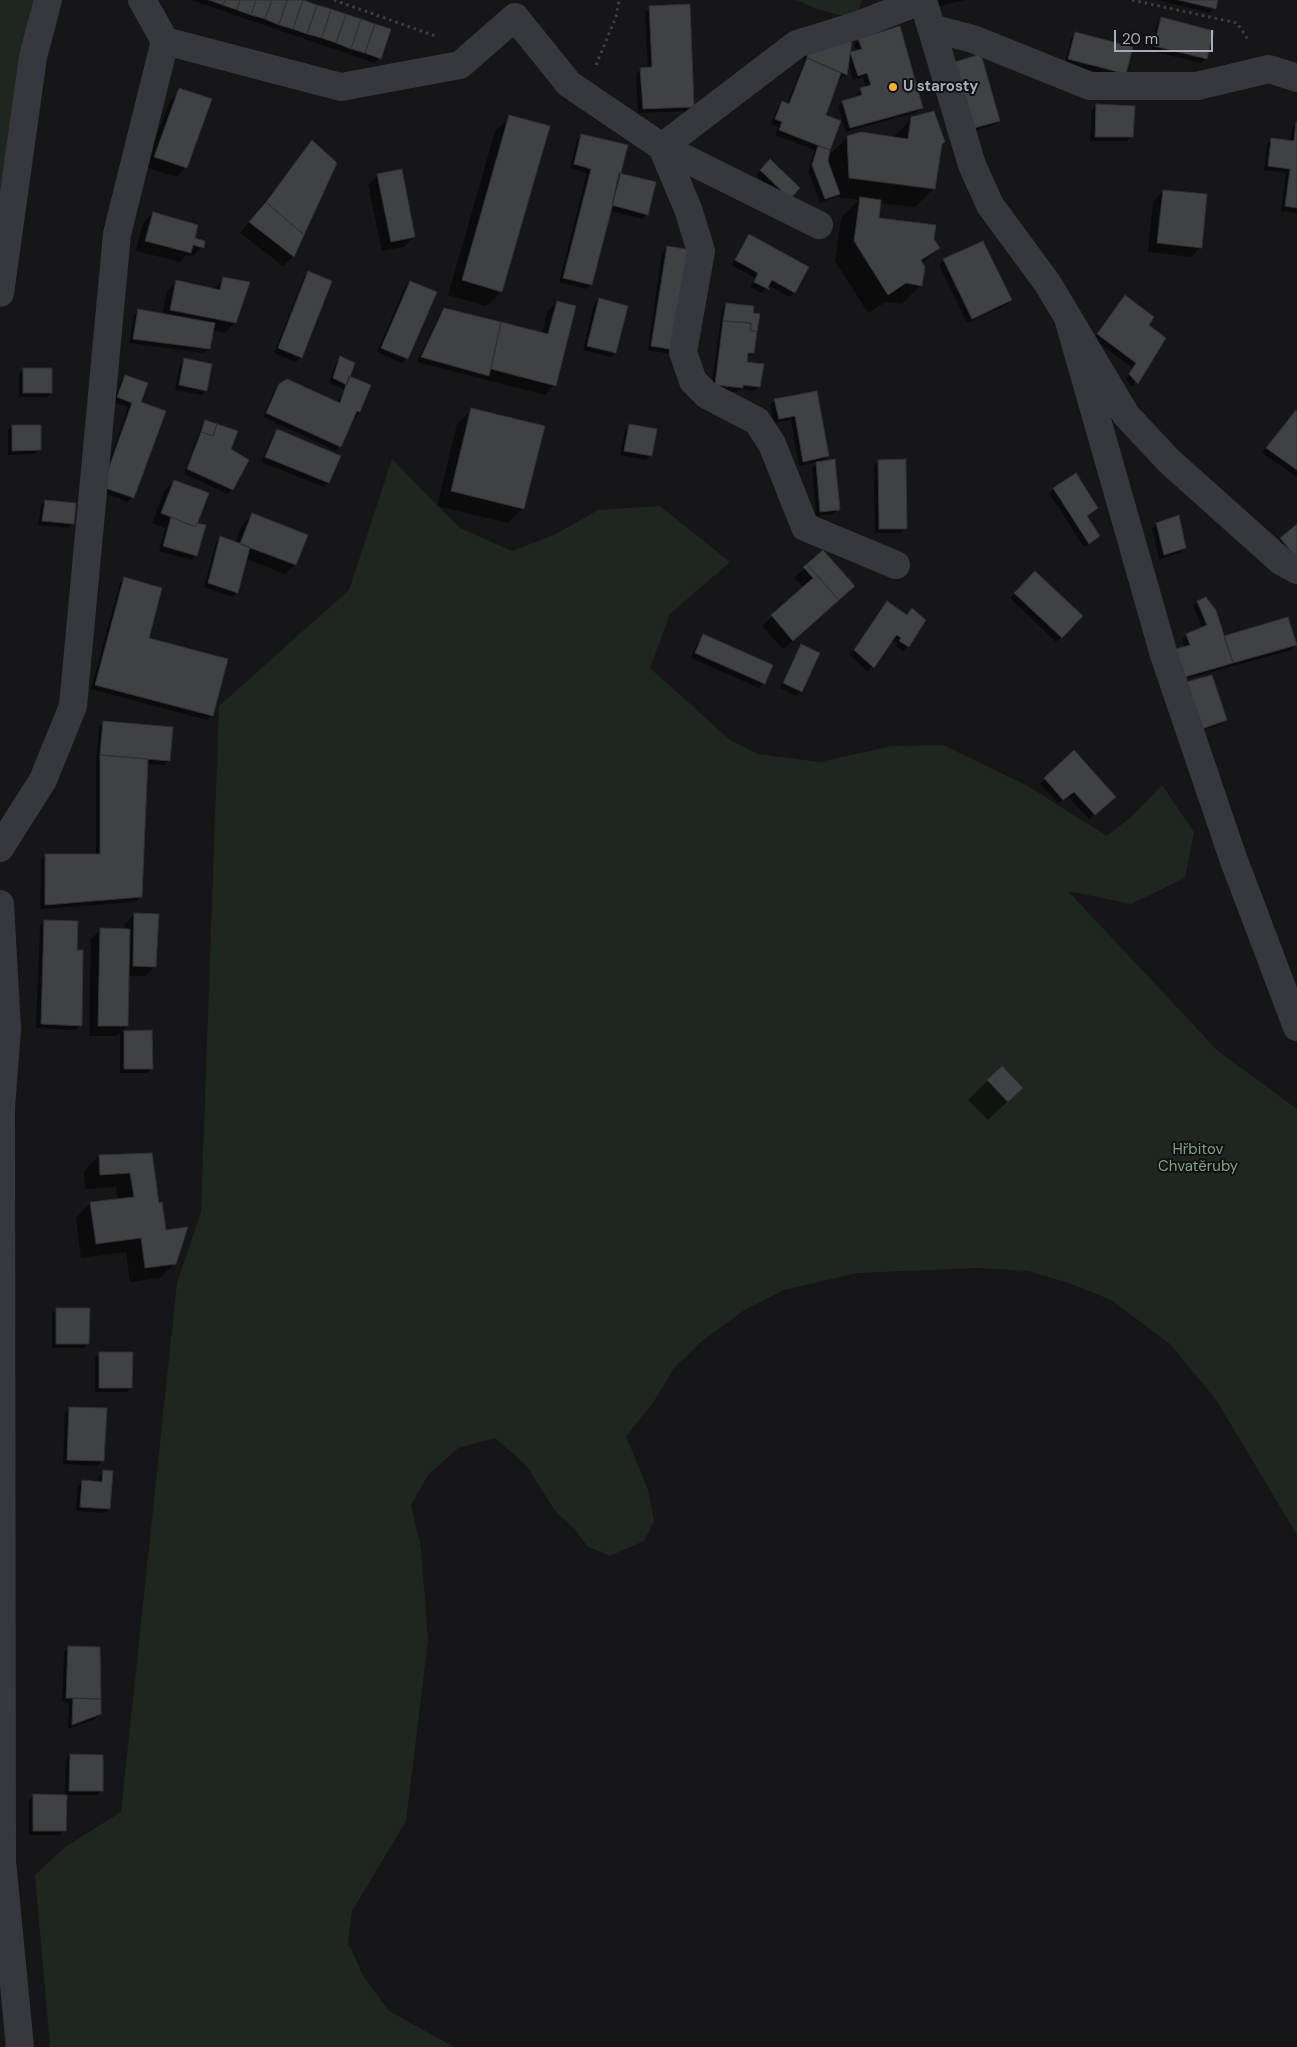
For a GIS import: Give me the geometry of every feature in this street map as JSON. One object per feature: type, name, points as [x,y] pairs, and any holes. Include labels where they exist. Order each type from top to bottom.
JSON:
[{"type":"street","points":[[0,293],[33,57],[48,0]]},
{"type":"street","points":[[0,848],[43,780],[73,706],[117,234],[165,41],[142,0]]},
{"type":"street","points":[[662,147],[797,44],[858,25],[923,0],[972,166],[990,206],[1048,284],[1126,415],[1190,480],[1282,562],[1297,570]]},
{"type":"street","points":[[165,41],[342,86],[460,65],[515,9],[569,84],[662,147],[819,225]]},
{"type":"street","points":[[932,28],[973,39],[1090,86],[1197,86],[1269,69],[1297,78]]},
{"type":"street","points":[[662,147],[688,209],[701,251],[683,352],[693,381],[707,395],[757,421],[772,444],[804,527],[896,565]]},
{"type":"street","points":[[1068,318],[1164,655],[1233,858],[1297,1027]]},
{"type":"street","points":[[0,904],[7,1029],[1,1108],[2,1861],[20,2047]]},
{"type":"path","points":[[334,0],[437,36],[460,65]]},
{"type":"path","points":[[601,52],[616,17],[619,0]]},
{"type":"path","points":[[1132,0],[1237,23],[1269,69]]},
{"type":"green space","points":[[0,0],[48,0],[0,293]]},
{"type":"green space","points":[[796,0],[862,0],[857,19],[820,10]]},
{"type":"green space","name":"Hřbitov Chvatěruby","points":[[392,459],[460,528],[512,551],[554,535],[598,510],[660,506],[730,562],[670,614],[650,668],[730,740],[758,754],[819,762],[892,746],[943,745],[1026,785],[1107,836],[1132,816],[1162,785],[1194,832],[1185,878],[1131,904],[1068,891],[1218,1051],[1297,1109],[1297,1535],[1217,1401],[1170,1344],[1111,1300],[1069,1283],[1028,1271],[979,1268],[858,1273],[784,1290],[743,1311],[702,1341],[674,1368],[653,1403],[626,1436],[648,1490],[654,1521],[644,1541],[610,1556],[587,1546],[573,1527],[556,1512],[526,1465],[495,1438],[458,1448],[428,1475],[411,1505],[421,1548],[428,1640],[406,1821],[352,1911],[348,1943],[364,1977],[389,2011],[454,2047],[50,2047],[35,1875],[65,1847],[121,1812],[177,1283],[201,1212],[219,706],[349,590]],"holes":[[[1002,1066],[1023,1088],[1008,1102],[987,1080]]]},
{"type":"building","points":[[209,0],[225,0],[223,5]]},
{"type":"building","points":[[225,0],[240,0],[237,10],[223,5]]},
{"type":"building","points":[[240,0],[256,0],[251,15],[237,10]]},
{"type":"building","points":[[256,0],[272,0],[265,19],[251,15]]},
{"type":"building","points":[[272,0],[287,0],[279,25],[265,19]]},
{"type":"building","points":[[287,0],[303,0],[293,29],[279,25]]},
{"type":"building","points":[[303,0],[317,5],[307,34],[293,29]]},
{"type":"building","points":[[1179,0],[1218,0],[1216,9]]},
{"type":"building","points":[[690,4],[694,107],[643,109],[640,68],[652,67],[649,6]]},
{"type":"building","points":[[317,5],[331,9],[322,38],[307,34]]},
{"type":"building","points":[[331,9],[346,14],[336,43],[322,38]]},
{"type":"building","points":[[346,14],[361,19],[351,49],[336,43]]},
{"type":"building","points":[[1161,17],[1214,31],[1207,59],[1154,46]]},
{"type":"building","points":[[361,19],[375,24],[365,53],[351,49]]},
{"type":"building","points":[[375,24],[391,29],[381,59],[365,53]]},
{"type":"building","points":[[900,26],[923,108],[850,128],[842,101],[862,95],[860,88],[871,85],[867,73],[858,76],[850,52],[862,49],[858,39]]},
{"type":"building","points":[[1075,32],[1133,47],[1126,74],[1068,59]]},
{"type":"building","points":[[839,36],[852,42],[847,75],[807,58],[810,41]]},
{"type":"building","points":[[981,54],[1000,121],[974,128],[955,62]]},
{"type":"building","points":[[807,58],[841,73],[826,115],[841,121],[830,150],[779,130],[782,122],[775,119],[782,101],[789,104]]},
{"type":"building","points":[[179,88],[212,99],[187,168],[154,157]]},
{"type":"building","points":[[1096,104],[1135,106],[1133,137],[1095,137]]},
{"type":"building","points":[[934,111],[945,142],[942,144],[935,189],[849,178],[847,136],[861,132],[908,139],[911,117]]},
{"type":"building","points":[[509,115],[550,126],[502,292],[462,280]]},
{"type":"building","points":[[1296,122],[1297,208],[1285,206],[1290,169],[1268,166],[1271,138],[1294,141]]},
{"type":"building","points":[[581,134],[628,145],[592,285],[563,278],[591,169],[574,164]]},
{"type":"building","points":[[312,140],[337,163],[304,235],[266,202]]},
{"type":"building","points":[[818,146],[830,150],[828,161],[840,194],[825,199],[812,165]]},
{"type":"building","points":[[770,159],[800,188],[790,199],[760,170]]},
{"type":"building","points":[[402,169],[415,237],[391,242],[377,174]]},
{"type":"building","points":[[619,173],[656,182],[648,215],[612,205]]},
{"type":"building","points":[[1163,190],[1207,194],[1202,248],[1157,243]]},
{"type":"building","points":[[860,197],[881,200],[879,218],[936,225],[934,239],[940,248],[921,260],[925,267],[922,286],[906,283],[888,295],[854,241]]},
{"type":"building","points":[[266,202],[304,235],[294,257],[249,222]]},
{"type":"building","points":[[153,212],[198,225],[195,238],[205,241],[204,248],[193,245],[191,253],[145,241]]},
{"type":"building","points":[[749,234],[809,267],[795,293],[772,280],[768,287],[770,290],[754,282],[758,273],[735,260]]},
{"type":"building","points":[[983,241],[1012,300],[972,319],[943,259]]},
{"type":"building","points":[[667,246],[691,250],[676,350],[651,346]]},
{"type":"building","points":[[308,271],[332,281],[302,358],[278,348]]},
{"type":"building","points":[[223,277],[250,282],[236,323],[170,310],[176,280],[220,290]]},
{"type":"building","points":[[410,281],[437,292],[408,359],[381,348]]},
{"type":"building","points":[[1125,295],[1154,317],[1149,325],[1166,338],[1138,384],[1129,374],[1136,363],[1097,334]]},
{"type":"building","points":[[599,298],[628,306],[616,353],[587,346]]},
{"type":"building","points":[[557,301],[576,306],[556,386],[491,369],[501,322],[548,334]]},
{"type":"building","points":[[726,303],[754,306],[753,313],[760,314],[757,332],[750,330],[751,323],[723,321]]},
{"type":"building","points":[[444,308],[501,322],[489,376],[421,357]]},
{"type":"building","points":[[138,309],[215,323],[210,349],[133,339]]},
{"type":"building","points":[[723,321],[751,323],[750,330],[757,332],[754,353],[748,353],[747,362],[764,364],[760,387],[743,385],[743,388],[715,385]]},
{"type":"building","points":[[340,356],[355,363],[347,385],[333,378]]},
{"type":"building","points":[[184,358],[212,364],[207,391],[179,385]]},
{"type":"building","points":[[23,368],[52,368],[52,393],[23,393]]},
{"type":"building","points":[[125,375],[148,383],[141,402],[166,411],[134,498],[102,487],[132,403],[117,397]]},
{"type":"building","points":[[349,376],[371,385],[360,412],[357,411],[341,447],[266,413],[279,384],[287,379],[340,403]]},
{"type":"building","points":[[817,391],[829,456],[803,462],[795,416],[779,419],[774,399]]},
{"type":"building","points":[[471,408],[545,426],[524,509],[451,491]]},
{"type":"building","points":[[1296,410],[1297,412],[1297,470],[1266,448]]},
{"type":"building","points":[[205,420],[217,424],[213,436],[201,432]]},
{"type":"building","points":[[217,424],[238,431],[231,449],[249,460],[233,490],[187,469],[201,432],[213,436]]},
{"type":"building","points":[[629,424],[657,429],[652,456],[624,451]]},
{"type":"building","points":[[12,425],[41,425],[41,450],[12,451]]},
{"type":"building","points":[[277,429],[341,456],[329,483],[265,457]]},
{"type":"building","points":[[835,459],[840,510],[820,512],[816,462]]},
{"type":"building","points":[[906,459],[907,529],[879,529],[878,460]]},
{"type":"building","points":[[1076,473],[1098,508],[1087,516],[1100,536],[1089,544],[1053,488]]},
{"type":"building","points":[[174,480],[209,493],[196,527],[161,513]]},
{"type":"building","points":[[45,500],[76,503],[74,524],[42,521]]},
{"type":"building","points":[[252,513],[308,535],[296,565],[240,544]]},
{"type":"building","points":[[1179,515],[1186,548],[1164,555],[1156,523]]},
{"type":"building","points":[[171,517],[196,527],[197,523],[206,525],[197,556],[163,546]]},
{"type":"building","points":[[1297,524],[1297,559],[1280,538]]},
{"type":"building","points":[[220,536],[250,547],[238,593],[208,583]]},
{"type":"building","points":[[823,550],[855,586],[839,600],[807,564]]},
{"type":"building","points":[[807,564],[839,600],[793,641],[771,615],[813,578],[803,567]]},
{"type":"building","points":[[1035,571],[1083,616],[1062,638],[1014,593]]},
{"type":"building","points":[[124,577],[162,588],[149,638],[228,659],[213,716],[95,685]]},
{"type":"building","points":[[1206,597],[1216,610],[1233,663],[1181,678],[1172,650],[1190,645],[1186,634],[1207,625],[1197,601]]},
{"type":"building","points":[[887,601],[907,615],[912,608],[926,620],[909,647],[899,641],[901,638],[897,635],[874,668],[854,650]]},
{"type":"building","points":[[1288,617],[1297,645],[1233,663],[1224,636]]},
{"type":"building","points":[[703,634],[773,665],[765,684],[695,653]]},
{"type":"building","points":[[801,644],[820,653],[802,692],[783,683]]},
{"type":"building","points":[[1212,675],[1227,720],[1202,729],[1186,682]]},
{"type":"building","points":[[103,721],[173,727],[170,761],[100,755]]},
{"type":"building","points":[[1074,750],[1116,797],[1095,815],[1074,792],[1063,800],[1044,778]]},
{"type":"building","points":[[100,755],[148,759],[142,897],[45,905],[45,854],[100,854]]},
{"type":"building","points":[[134,913],[159,914],[156,967],[133,966]]},
{"type":"building","points":[[44,920],[78,921],[77,950],[83,950],[82,1026],[41,1024]]},
{"type":"building","points":[[100,928],[130,929],[128,1026],[98,1026]]},
{"type":"building","points":[[152,1030],[153,1069],[124,1069],[124,1031]]},
{"type":"building","points":[[1002,1066],[1023,1088],[1008,1102],[987,1080]]},
{"type":"building","points":[[152,1153],[159,1203],[162,1202],[166,1230],[188,1227],[176,1264],[145,1268],[141,1238],[96,1244],[90,1202],[134,1197],[130,1173],[100,1175],[99,1155]]},
{"type":"building","points":[[56,1308],[90,1308],[89,1344],[56,1344]]},
{"type":"building","points":[[99,1352],[133,1352],[132,1388],[99,1388]]},
{"type":"building","points":[[69,1407],[107,1408],[104,1461],[67,1460]]},
{"type":"building","points":[[103,1470],[113,1471],[110,1509],[80,1507],[82,1480],[102,1482]]},
{"type":"building","points":[[68,1646],[100,1647],[101,1699],[66,1698]]},
{"type":"building","points":[[73,1698],[101,1699],[101,1714],[72,1725]]},
{"type":"building","points":[[70,1754],[103,1755],[103,1791],[69,1791]]},
{"type":"building","points":[[33,1794],[67,1795],[66,1831],[33,1831]]},
{"type":"place","name":"U starosty","points":[[893,87]]}]
